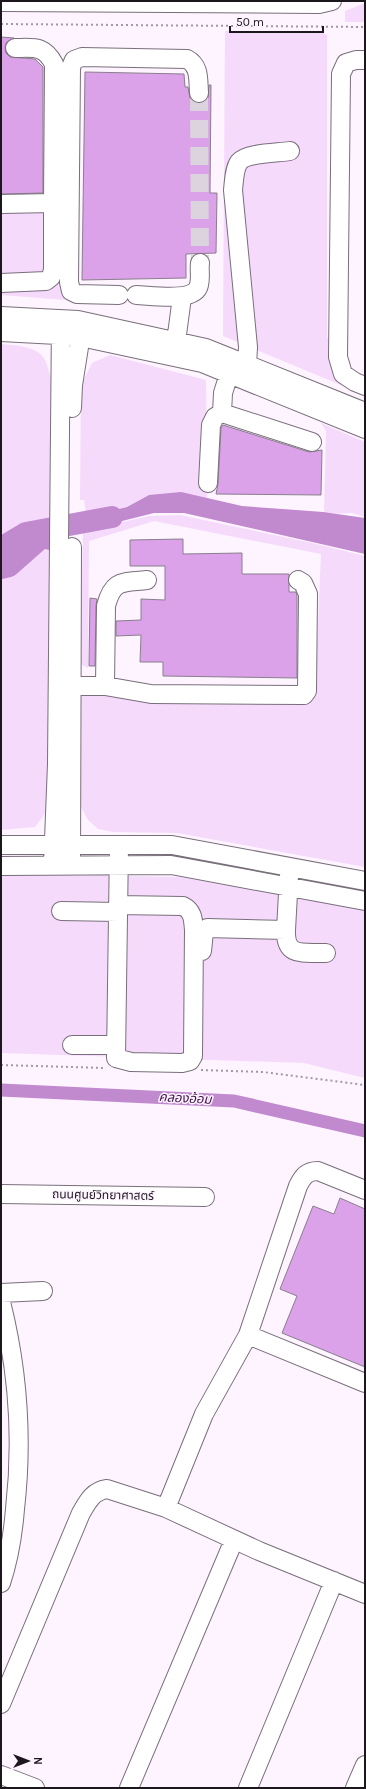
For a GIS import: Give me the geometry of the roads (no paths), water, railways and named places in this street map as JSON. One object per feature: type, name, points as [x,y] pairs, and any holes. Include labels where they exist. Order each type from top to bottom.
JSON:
[{"type":"street","points":[[1,2],[319,4],[332,1]]},
{"type":"street","points":[[1,282],[46,281],[51,277],[53,270],[54,64],[50,55],[41,48],[15,48]]},
{"type":"street","points":[[199,93],[198,71],[194,63],[187,59],[82,57],[74,60],[71,67],[68,282],[71,291],[77,294],[182,297],[194,293],[199,286],[200,263]]},
{"type":"street","points":[[365,60],[356,60],[346,63],[342,74],[338,357],[343,374],[355,382],[365,386]]},
{"type":"street","points":[[247,364],[248,347],[233,190],[236,172],[239,162],[247,156],[290,151]]},
{"type":"street","points":[[1,204],[53,203]]},
{"type":"street","points":[[176,342],[182,297]]},
{"type":"street","points":[[1,316],[61,327],[176,342],[206,348],[365,412]]},
{"type":"street","points":[[1,332],[61,327]]},
{"type":"street","points":[[61,327],[65,512],[62,865]]},
{"type":"street","points":[[82,329],[202,363],[365,429]]},
{"type":"street","points":[[65,512],[73,385],[82,329]]},
{"type":"street","points":[[222,413],[223,393],[228,374]]},
{"type":"street","points":[[208,483],[211,425],[214,417],[222,413],[312,442]]},
{"type":"street","points":[[105,686],[106,606],[109,594],[114,586],[121,583],[147,580]]},
{"type":"street","points":[[64,686],[105,686],[151,694],[304,695],[307,691],[308,594],[302,583],[298,580]]},
{"type":"street","points":[[1,845],[172,845],[365,880]]},
{"type":"street","points":[[61,911],[118,908],[182,906],[188,908],[192,914],[194,930],[194,1056],[190,1061],[182,1063],[131,1062],[116,1058],[115,1045],[118,908],[119,865],[119,845]]},
{"type":"street","points":[[1,866],[171,866],[365,901]]},
{"type":"street","points":[[290,866],[286,930],[286,941],[288,947],[293,951],[326,953]]},
{"type":"street","points":[[202,1066],[204,931],[210,927],[286,930]]},
{"type":"street","points":[[72,1045],[115,1045]]},
{"type":"street","points":[[166,1508],[204,1414],[248,1335],[298,1186],[303,1177],[311,1171],[318,1171],[365,1190]]},
{"type":"street","name":"ถนนศูนย์วิทยาศาสตร์","points":[[1,1194],[205,1197]]},
{"type":"street","points":[[1,1293],[43,1291]]},
{"type":"street","points":[[1,1302],[4,1336],[15,1377],[20,1424],[19,1475],[13,1529],[6,1567],[1,1583]]},
{"type":"street","points":[[248,1335],[365,1383]]},
{"type":"street","points":[[1,1704],[81,1513],[91,1497],[99,1490],[107,1489],[166,1508],[234,1540],[365,1594]]},
{"type":"street","points":[[129,1788],[234,1540]]},
{"type":"street","points":[[248,1788],[334,1581]]},
{"type":"street","points":[[355,1788],[365,1765]]},
{"type":"street","points":[[1,1775],[35,1788]]},
{"type":"waterway","points":[[1,548],[26,533],[112,517]]},
{"type":"waterway","points":[[1,568],[9,566],[43,536],[50,539]]},
{"type":"waterway","name":"คลองอ้อม","points":[[1,1090],[234,1101],[365,1131]]},
{"type":"tunnel","points":[[199,93],[200,263]]}]
